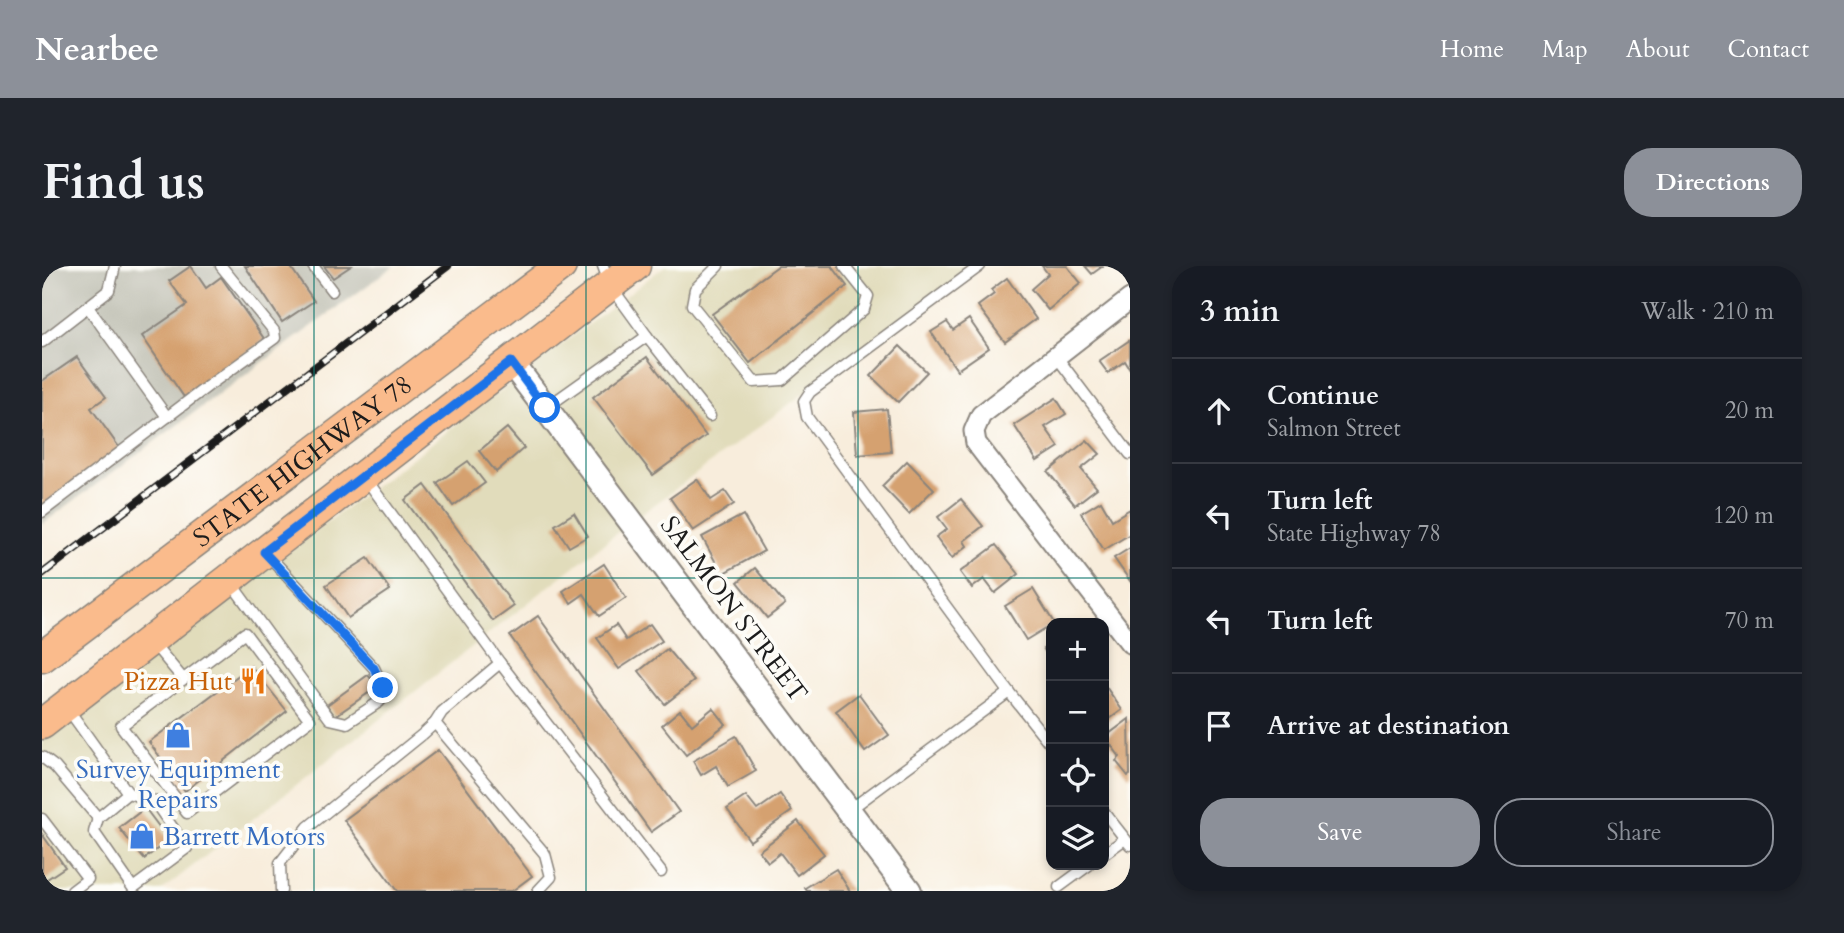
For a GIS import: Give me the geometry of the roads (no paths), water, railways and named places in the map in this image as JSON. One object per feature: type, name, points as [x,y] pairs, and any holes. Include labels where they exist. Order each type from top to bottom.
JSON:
[{"type":"main road","name":"STATE HIGHWAY 78","points":[[42,657],[561,266]]},
{"type":"main road","name":"STATE HIGHWAY 78","points":[[42,724],[511,362],[607,276],[635,266]]},
{"type":"street","points":[[1130,299],[981,415],[974,431],[976,443],[1130,643]]},
{"type":"street","name":"SALMON STREET","points":[[511,362],[909,891]]},
{"type":"lane","points":[[42,342],[109,290],[114,266]]},
{"type":"lane","points":[[42,512],[275,338],[274,331],[221,266]]},
{"type":"lane","points":[[313,266],[332,291]]},
{"type":"lane","points":[[718,266],[695,289],[692,305],[754,382],[782,380],[864,309],[867,296],[844,266]]},
{"type":"lane","points":[[980,266],[810,392],[804,401],[807,417],[1049,744]]},
{"type":"lane","points":[[607,276],[647,336],[710,416]]},
{"type":"lane","points":[[88,307],[167,417]]},
{"type":"lane","points":[[545,408],[647,336]]},
{"type":"lane","points":[[1056,356],[1130,454]]},
{"type":"lane","points":[[364,476],[500,663],[660,872]]},
{"type":"lane","points":[[228,580],[330,719],[347,723],[379,702],[384,696],[383,688],[374,668],[264,552]]},
{"type":"lane","points":[[245,633],[310,720],[187,813],[121,726],[183,679],[245,633],[260,622]]},
{"type":"lane","points":[[150,640],[183,679]]},
{"type":"lane","points":[[281,891],[280,863],[308,827],[435,723],[442,712],[500,663]]},
{"type":"lane","points":[[848,811],[1009,692]]},
{"type":"lane","points":[[65,706],[128,793],[154,801],[187,848],[134,890],[94,832],[98,818],[128,793]]},
{"type":"lane","points":[[435,723],[544,853],[551,877],[538,891]]},
{"type":"lane","points":[[42,757],[55,766],[98,818]]},
{"type":"lane","points":[[1109,818],[1128,842],[1109,852]]},
{"type":"lane","points":[[42,819],[88,879],[72,891]]},
{"type":"lane","points":[[1059,887],[1082,870]]},
{"type":"railway","points":[[42,574],[448,266]]},
{"type":"place","name":"Pizza Hut","points":[[253,681]]},
{"type":"place","name":"Survey Equipment Repairs","points":[[178,735]]},
{"type":"place","name":"Barrett Motors","points":[[142,836]]}]
